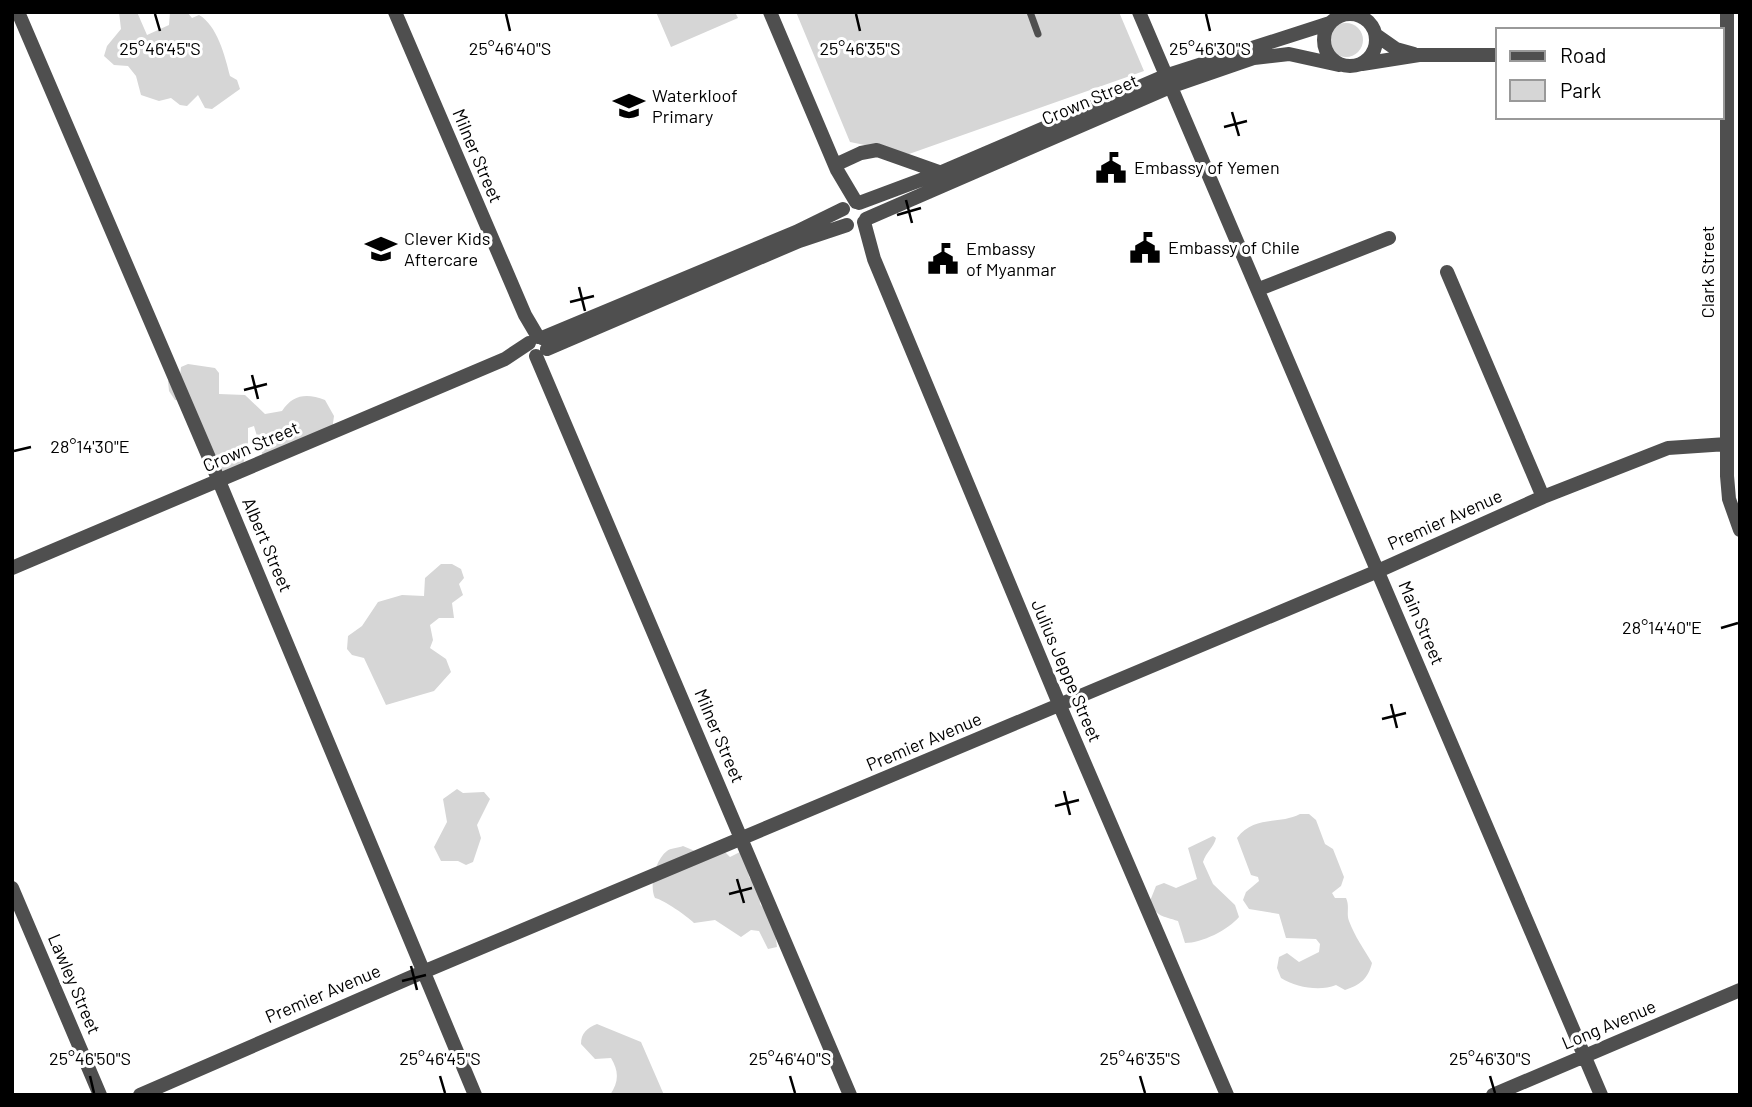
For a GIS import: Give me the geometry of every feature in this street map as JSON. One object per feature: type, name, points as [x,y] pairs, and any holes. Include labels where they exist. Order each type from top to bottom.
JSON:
[{"type":"street","name":"Albert Street","points":[[18,12],[219,481],[475,1095]]},
{"type":"street","name":"Milner Street","points":[[395,12],[525,315],[553,391],[850,1095]]},
{"type":"street","points":[[770,12],[851,205]]},
{"type":"street","name":"Main Street","points":[[1139,12],[1601,1095]]},
{"type":"street","points":[[1362,64],[1374,52],[1375,33],[1368,12]]},
{"type":"street","name":"Clark Street","points":[[1727,12],[1733,351],[1727,444],[1728,489],[1740,530]]},
{"type":"street","points":[[1419,55],[1396,49],[1375,33],[1367,20],[1357,15],[1346,14],[1335,18],[1324,36],[1328,55],[1339,65],[1352,67],[1419,55],[1496,55]]},
{"type":"street","name":"Crown Street","points":[[12,568],[798,236],[851,205],[909,191],[1167,82],[1335,18]]},
{"type":"street","name":"Crown Street","points":[[1167,82],[1275,54],[1299,55],[1339,65]]},
{"type":"street","points":[[836,167],[861,153],[877,150],[944,177]]},
{"type":"street","name":"Crown Street","points":[[798,236],[858,223],[909,191]]},
{"type":"street","points":[[851,205],[866,210],[858,223],[842,218],[851,205]]},
{"type":"street","name":"Julius Jeppe Street","points":[[858,223],[1059,706],[1227,1095]]},
{"type":"street","points":[[1259,289],[1389,238]]},
{"type":"street","points":[[1447,272],[1544,497]]},
{"type":"street","name":"Premier Avenue","points":[[139,1095],[423,972],[1378,571],[1544,497],[1668,448],[1727,444]]},
{"type":"street","name":"Lawley Street","points":[[12,888],[100,1095]]},
{"type":"street","name":"Long Avenue","points":[[1493,1095],[1740,990]]},
{"type":"lane","points":[[1030,12],[1038,34]]},
{"type":"green space","points":[[119,12],[137,12],[147,35],[169,25],[170,12],[187,12],[192,18],[199,15],[215,33],[230,76],[237,80],[240,89],[212,109],[205,108],[198,95],[187,106],[180,105],[171,98],[159,101],[141,95],[136,76],[128,66],[114,65],[104,56],[107,46],[121,29]]},
{"type":"green space","points":[[656,12],[735,12],[738,18],[671,47]]},
{"type":"green space","points":[[796,12],[1119,12],[1144,71],[909,154],[850,142]]},
{"type":"green space","points":[[1346,23],[1358,28],[1363,40],[1358,52],[1346,57],[1334,52],[1329,40],[1334,28]]},
{"type":"green space","points":[[188,364],[215,368],[219,373],[219,394],[245,395],[265,414],[282,411],[291,401],[301,396],[325,400],[334,416],[332,430],[263,457],[254,426],[248,428],[243,465],[224,473],[213,458],[187,402],[175,400],[169,391],[168,381],[180,377],[181,367]]},
{"type":"green space","points":[[441,564],[452,564],[461,569],[464,578],[459,584],[463,595],[452,603],[454,618],[439,618],[430,625],[433,640],[430,648],[446,659],[451,672],[434,691],[386,705],[364,658],[352,655],[347,649],[348,636],[362,626],[378,602],[402,595],[424,596],[425,578]]},
{"type":"green space","points":[[457,789],[463,793],[484,792],[490,799],[477,825],[481,838],[473,862],[466,865],[458,861],[441,861],[434,847],[447,822],[443,799]]},
{"type":"green space","points":[[1309,814],[1316,820],[1325,844],[1333,849],[1344,877],[1341,886],[1332,893],[1335,898],[1346,898],[1349,921],[1372,963],[1363,981],[1345,990],[1336,985],[1308,988],[1281,978],[1277,968],[1279,957],[1287,953],[1299,962],[1319,952],[1320,944],[1316,939],[1286,938],[1279,914],[1249,909],[1243,900],[1246,892],[1259,881],[1258,877],[1251,875],[1237,838],[1251,826]]},
{"type":"green space","points":[[1213,836],[1215,841],[1203,862],[1213,884],[1235,905],[1239,917],[1214,935],[1185,943],[1178,921],[1158,913],[1150,901],[1156,886],[1164,883],[1176,888],[1197,879],[1188,848]]},
{"type":"green space","points":[[683,846],[709,857],[723,850],[730,857],[740,852],[746,859],[749,877],[759,889],[760,904],[774,922],[777,947],[768,949],[759,931],[751,930],[741,937],[715,920],[694,923],[655,898],[653,880],[659,860],[668,850]]},
{"type":"green space","points":[[597,1024],[641,1042],[664,1095],[610,1095],[617,1077],[611,1058],[595,1059],[581,1044],[585,1031]]},
{"type":"place","name":"Waterkloof Primary","points":[[629,106]]},
{"type":"place","name":"Embassy of Yemen","points":[[1111,168]]},
{"type":"place","name":"Embassy of Chile","points":[[1145,248]]},
{"type":"place","name":"Clever Kids Aftercare","points":[[381,249]]},
{"type":"place","name":"Embassy of Myanmar","points":[[943,259]]}]
